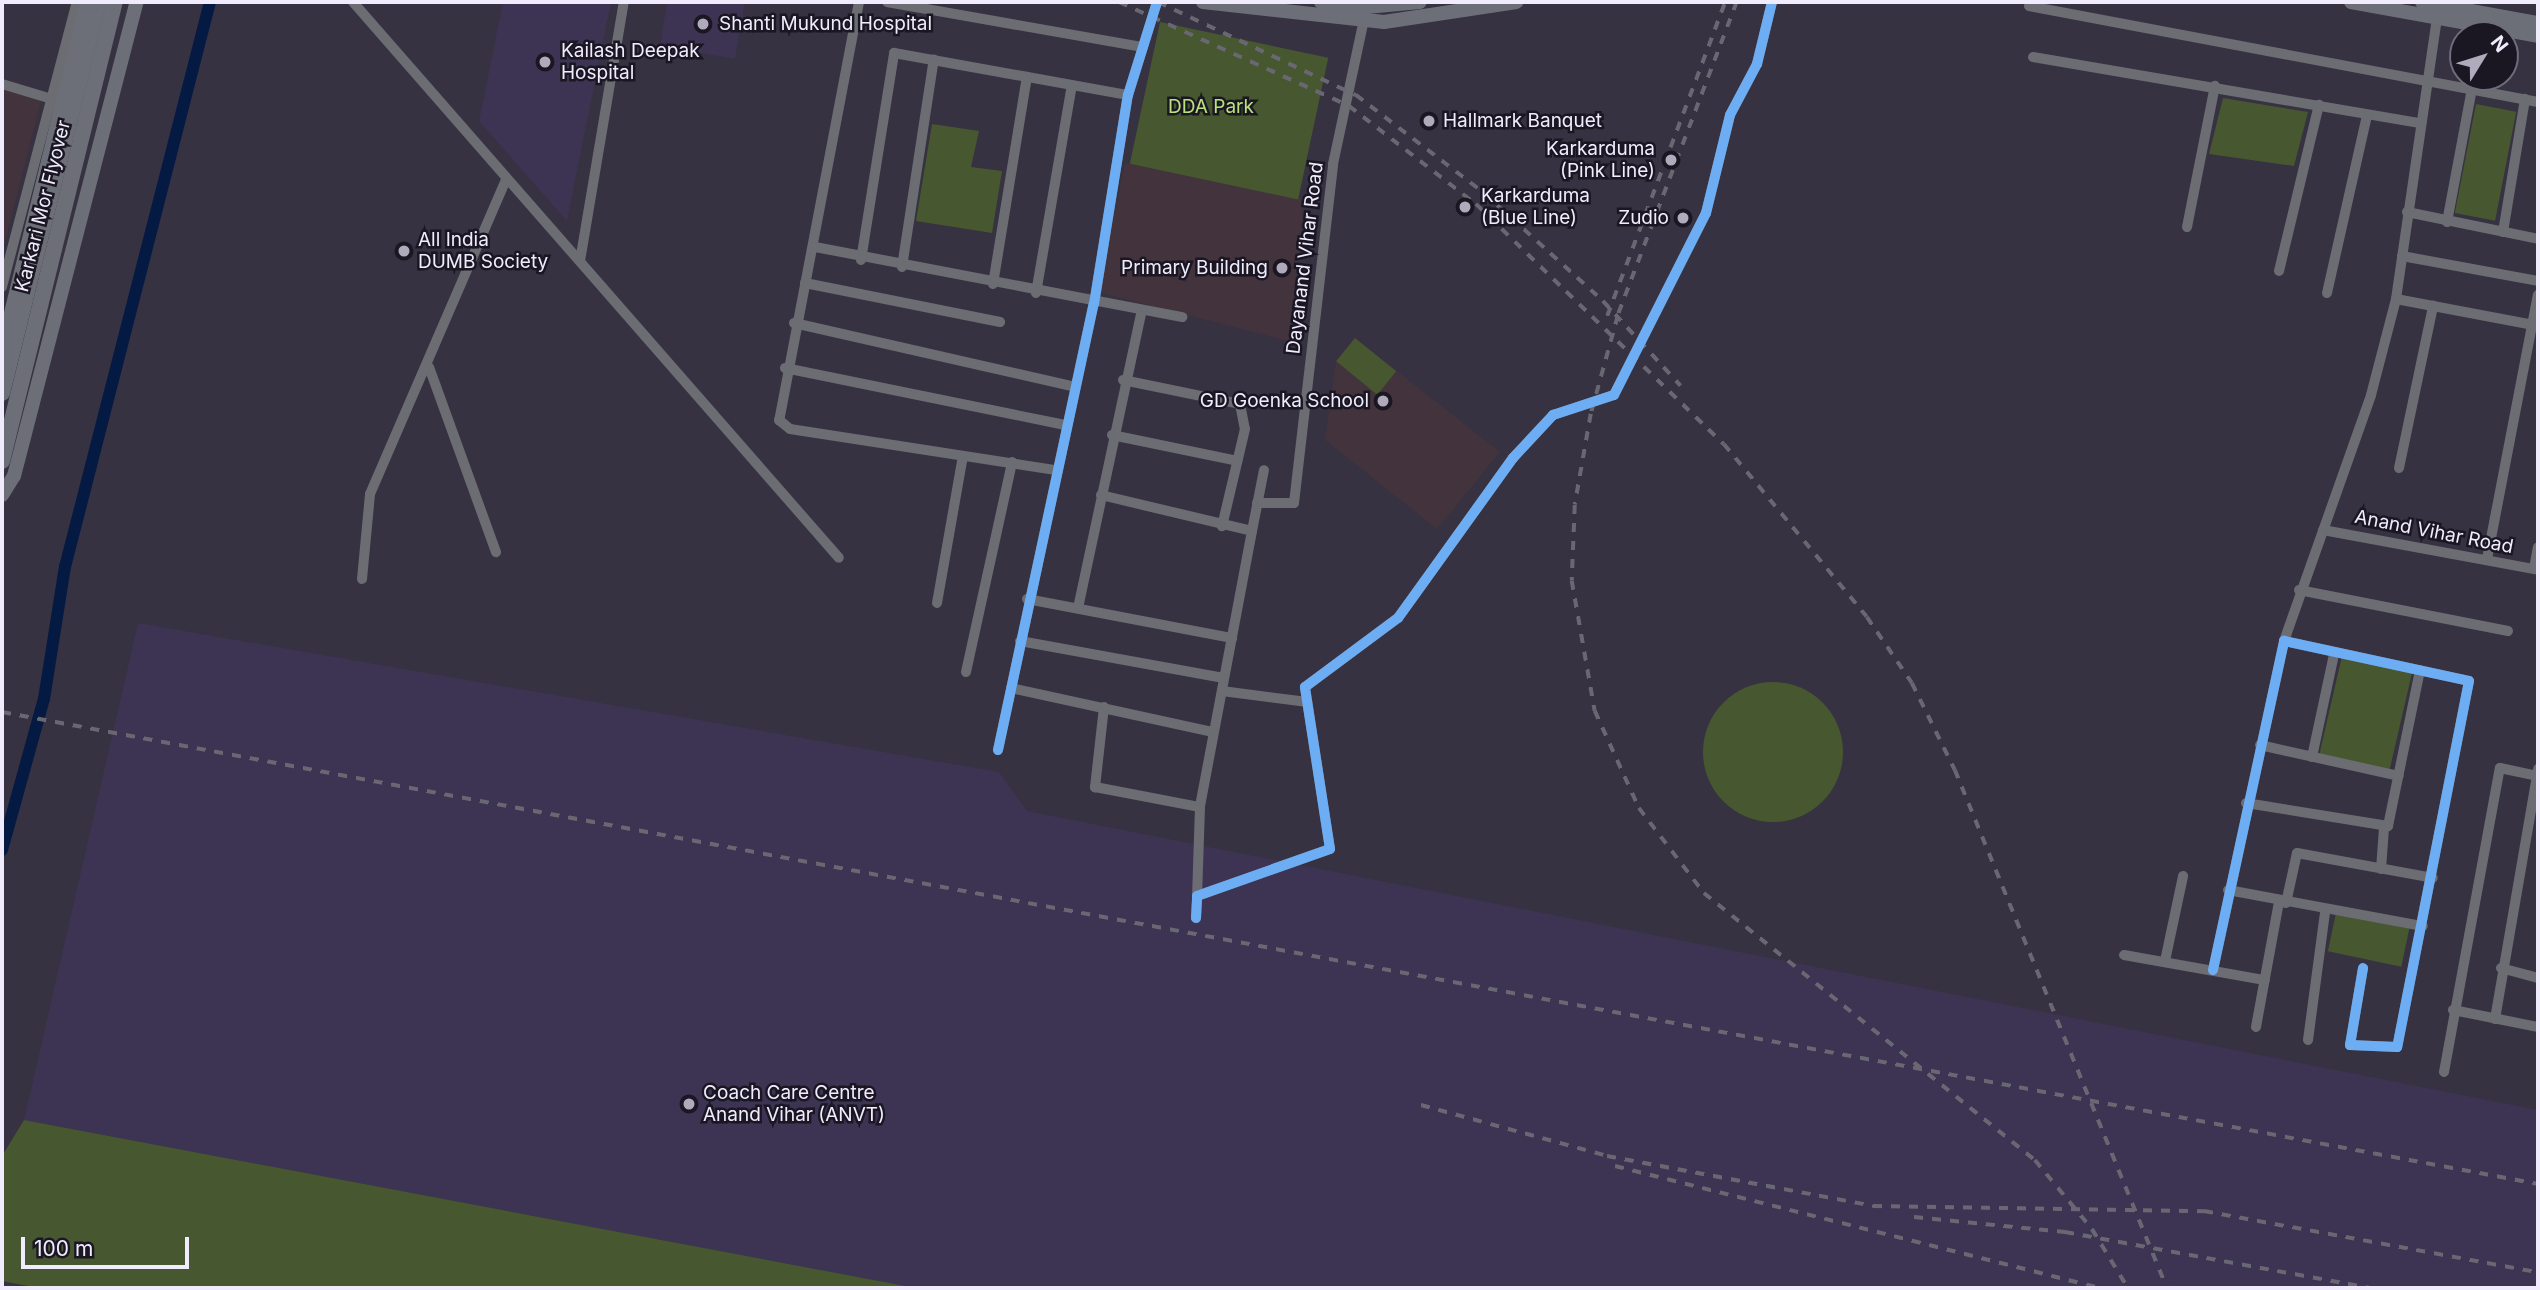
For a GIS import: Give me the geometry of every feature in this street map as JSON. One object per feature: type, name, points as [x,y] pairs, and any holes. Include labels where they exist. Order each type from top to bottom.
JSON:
[{"type":"main road","points":[[2,350],[87,2]]},
{"type":"main road","name":"Karkari Mor Flyover","points":[[2,393],[99,2]]},
{"type":"main road","name":"Karkari Mor Flyover","points":[[2,461],[115,2]]},
{"type":"main road","points":[[2,495],[14,476],[137,2]]},
{"type":"main road","points":[[1203,2],[1366,14],[1517,2]]},
{"type":"main road","points":[[1321,2],[1366,14],[1420,2]]},
{"type":"main road","points":[[2351,2],[2538,23]]},
{"type":"main road","points":[[2422,2],[2438,11],[2538,36]]},
{"type":"street","points":[[2,287],[77,2]]},
{"type":"street","points":[[353,2],[839,558]]},
{"type":"street","points":[[580,261],[624,2]]},
{"type":"street","points":[[859,2],[815,247],[794,323],[776,412],[790,429],[1056,470]]},
{"type":"street","points":[[887,2],[1143,47]]},
{"type":"street","points":[[998,750],[1072,386],[1094,304],[1128,94],[1157,2]]},
{"type":"street","points":[[1198,897],[1330,849],[1305,687],[1398,618],[1513,458],[1553,415],[1615,396],[1706,213],[1730,115],[1757,64],[1772,2]]},
{"type":"street","points":[[2029,6],[2449,84]]},
{"type":"street","points":[[2213,970],[2246,803],[2284,641],[2299,590],[2371,395],[2396,299],[2438,11]]},
{"type":"street","name":"Dayanand Vihar Road","points":[[1257,503],[1294,503],[1333,164],[1366,14]]},
{"type":"street","points":[[861,260],[892,55],[934,59],[1128,94]]},
{"type":"street","points":[[2033,57],[2214,86],[2421,124]]},
{"type":"street","points":[[902,267],[934,59]]},
{"type":"street","points":[[993,284],[1027,77]]},
{"type":"street","points":[[2,83],[52,99]]},
{"type":"street","points":[[1036,293],[1072,85]]},
{"type":"street","points":[[2187,227],[2214,86]]},
{"type":"street","points":[[2447,222],[2472,91]]},
{"type":"street","points":[[2483,91],[2538,102]]},
{"type":"street","points":[[2503,232],[2525,99]]},
{"type":"street","points":[[2279,271],[2319,105]]},
{"type":"street","points":[[2327,293],[2367,116]]},
{"type":"street","points":[[362,579],[370,494],[429,367],[507,178]]},
{"type":"street","points":[[2407,212],[2538,239]]},
{"type":"street","points":[[815,247],[861,260],[1094,304],[1182,317]]},
{"type":"street","points":[[2402,256],[2538,281]]},
{"type":"street","points":[[805,283],[1000,322]]},
{"type":"street","points":[[2487,559],[2538,295]]},
{"type":"street","points":[[2396,299],[2534,325]]},
{"type":"street","points":[[2399,468],[2433,306]]},
{"type":"street","points":[[1078,608],[1123,380],[1142,310]]},
{"type":"street","points":[[794,323],[1072,386]]},
{"type":"street","points":[[429,367],[496,552]]},
{"type":"street","points":[[785,368],[1065,425]]},
{"type":"street","points":[[1123,380],[1240,404],[1245,429],[1222,526]]},
{"type":"street","points":[[1112,435],[1237,461]]},
{"type":"street","points":[[937,603],[963,456]]},
{"type":"street","points":[[966,672],[1012,462]]},
{"type":"street","points":[[1196,918],[1200,807],[1264,470]]},
{"type":"street","points":[[1101,495],[1252,531]]},
{"type":"street","name":"Anand Vihar Road","points":[[2323,530],[2536,569]]},
{"type":"street","points":[[2536,569],[2538,547]]},
{"type":"street","points":[[2299,590],[2508,631]]},
{"type":"street","points":[[1027,599],[1232,638]]},
{"type":"street","points":[[1020,641],[1224,678]]},
{"type":"street","points":[[2284,641],[2334,654],[2469,681],[2433,878],[2396,1047],[2350,1045],[2363,968]]},
{"type":"street","points":[[2312,757],[2334,654]]},
{"type":"street","points":[[2381,869],[2384,828],[2399,776],[2420,670]]},
{"type":"street","points":[[1011,688],[1213,732]]},
{"type":"street","points":[[1222,691],[1307,702]]},
{"type":"street","points":[[1104,707],[1092,784],[1200,807]]},
{"type":"street","points":[[2260,745],[2399,776]]},
{"type":"street","points":[[2444,1072],[2453,1010],[2500,768],[2538,772],[2501,968],[2495,1019]]},
{"type":"street","points":[[2246,803],[2384,828]]},
{"type":"street","points":[[2256,1027],[2283,902],[2297,853],[2433,878]]},
{"type":"street","points":[[2165,961],[2183,876]]},
{"type":"street","points":[[2228,890],[2325,912],[2423,926]]},
{"type":"street","points":[[2308,1040],[2325,912]]},
{"type":"street","points":[[2124,955],[2265,980]]},
{"type":"street","points":[[2501,968],[2538,978]]},
{"type":"street","points":[[2453,1010],[2538,1027]]},
{"type":"shaded area","name":"Kailash Deepak Hospital","points":[[503,2],[611,2],[567,221],[479,121]]},
{"type":"shaded area","name":"Shanti Mukund Hospital","points":[[667,2],[745,2],[735,59],[660,46]]},
{"type":"shaded area","points":[[2,86],[42,97],[2,254]]},
{"type":"shaded area","points":[[1125,163],[1304,199],[1289,341],[1098,292]]},
{"type":"shaded area","name":"GD Goenka School","points":[[1355,338],[1500,452],[1437,529],[1325,440],[1336,361]]},
{"type":"shaded area","points":[[138,623],[999,772],[1027,811],[2538,1110],[2538,1288],[916,1288],[24,1120]]},
{"type":"green space","name":"DDA Park","points":[[1160,22],[1328,58],[1298,200],[1130,164]]},
{"type":"green space","points":[[2223,98],[2308,112],[2294,166],[2209,154]]},
{"type":"green space","points":[[2476,104],[2516,112],[2495,221],[2455,213]]},
{"type":"green space","points":[[932,124],[979,131],[971,167],[1002,171],[992,233],[916,221]]},
{"type":"green space","points":[[1355,338],[1396,371],[1377,395],[1336,361]]},
{"type":"green space","points":[[2342,656],[2412,672],[2389,772],[2319,755]]},
{"type":"green space","points":[[1773,682],[1800,687],[1822,703],[1838,725],[1843,752],[1838,779],[1822,801],[1800,817],[1773,822],[1746,817],[1724,801],[1708,779],[1703,752],[1708,725],[1724,703],[1746,687]]},
{"type":"green space","points":[[2336,913],[2409,929],[2401,967],[2328,951]]},
{"type":"green space","points":[[24,1120],[916,1288],[39,1288],[2,1281],[2,1156]]},
{"type":"waterway","points":[[2,850],[44,699],[65,567],[210,2]]},
{"type":"railway","points":[[1119,2],[1349,106],[1476,204],[1724,444],[1867,617],[1912,683],[1955,770],[2167,1288]]},
{"type":"railway","points":[[1158,2],[1356,95],[1484,193],[1603,301],[1681,386]]},
{"type":"railway","points":[[1607,316],[1725,2]]},
{"type":"railway","points":[[1737,2],[1618,316],[1591,414],[1575,505],[1572,581],[1595,711],[1639,808],[1704,893],[2035,1160],[2092,1229],[2128,1288]]},
{"type":"railway","points":[[2,712],[2538,1184]]},
{"type":"railway","points":[[1421,1105],[1607,1156],[1873,1206],[2204,1211],[2538,1272]]},
{"type":"railway","points":[[1615,1166],[2100,1288]]},
{"type":"railway","points":[[1914,1217],[2065,1232],[2369,1288]]},
{"type":"cycle path","points":[[998,750],[1094,304],[1128,95],[1157,2]]},
{"type":"cycle path","points":[[1196,918],[1197,896],[1330,849],[1305,687],[1398,618],[1513,458],[1553,415],[1614,395],[1706,213],[1730,115],[1757,64],[1772,2]]},
{"type":"cycle path","points":[[2213,970],[2284,641],[2469,681],[2397,1047],[2350,1045],[2363,968]]},
{"type":"place","name":"Shanti Mukund Hospital","points":[[703,24]]},
{"type":"place","name":"Kailash Deepak Hospital","points":[[545,62]]},
{"type":"place","name":"Hallmark Banquet","points":[[1429,121]]},
{"type":"place","name":"Karkarduma (Pink Line)","points":[[1671,160]]},
{"type":"place","name":"Karkarduma (Blue Line)","points":[[1465,207]]},
{"type":"place","name":"Zudio","points":[[1683,218]]},
{"type":"place","name":"All India DUMB Society","points":[[404,251]]},
{"type":"place","name":"Primary Building","points":[[1282,268]]},
{"type":"place","name":"GD Goenka School","points":[[1383,401]]},
{"type":"place","name":"Coach Care Centre Anand Vihar (ANVT)","points":[[689,1104]]}]
